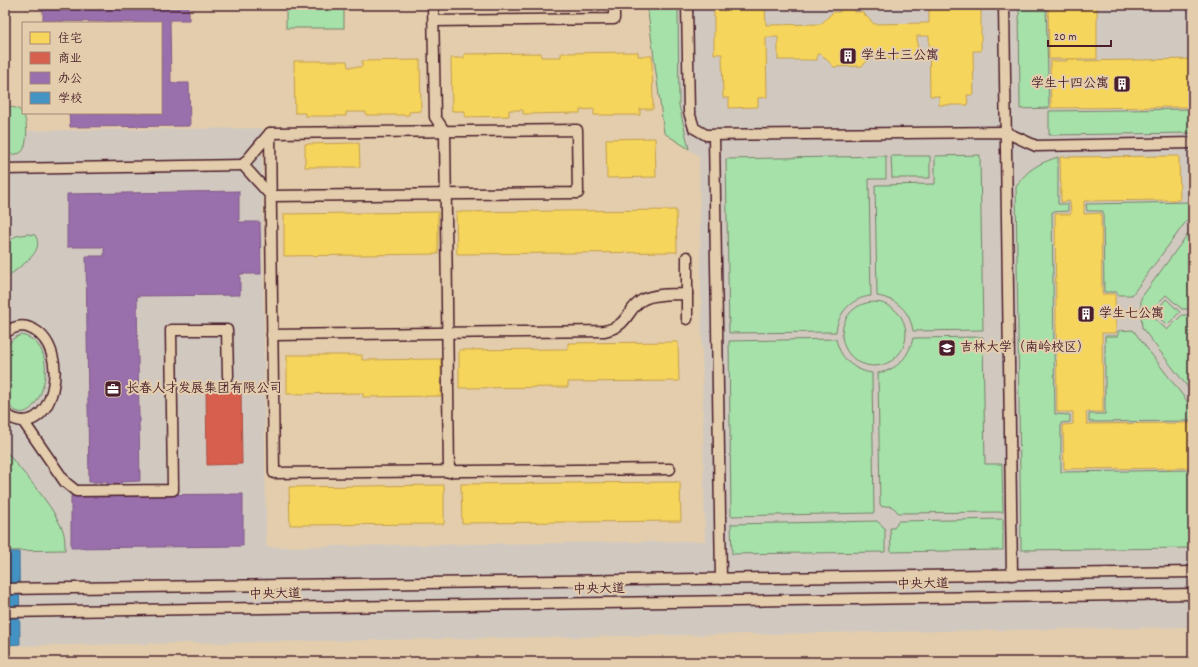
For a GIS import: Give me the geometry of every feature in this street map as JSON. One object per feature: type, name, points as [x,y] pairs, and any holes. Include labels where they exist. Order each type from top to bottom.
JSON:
[{"type":"lane","points":[[433,5],[434,117],[445,132],[449,472]]},
{"type":"lane","points":[[434,21],[614,19],[614,5]]},
{"type":"lane","points":[[687,5],[690,120],[694,128],[700,132],[714,136],[1006,132],[1036,146],[1193,143]]},
{"type":"lane","points":[[1004,5],[1012,575]]},
{"type":"lane","points":[[5,169],[243,165],[271,196],[578,193],[577,130],[270,133],[243,165]]},
{"type":"lane","points":[[270,133],[274,473],[670,469]]},
{"type":"lane","points":[[714,136],[721,579]]},
{"type":"lane","points":[[687,257],[687,319]]},
{"type":"lane","points":[[272,335],[604,331],[612,330],[625,322],[632,310],[643,300],[657,295],[687,294]]},
{"type":"lane","points":[[5,333],[15,327],[21,326],[34,329],[45,339],[54,364],[53,391],[46,407],[35,418],[23,421],[16,421],[5,414]]},
{"type":"lane","points":[[23,421],[65,482],[76,491],[173,490],[171,330],[227,330],[228,376]]},
{"type":"lane","name":"中央大道","points":[[5,589],[1193,572]]},
{"type":"lane","name":"中央大道","points":[[5,612],[1193,594]]},
{"type":"shaded area","name":"吉林大学（南岭校区）","points":[[647,5],[1193,5],[1193,627],[5,646],[5,131],[262,128],[266,547],[705,541],[699,156],[664,133]]},
{"type":"green space","points":[[286,5],[344,5],[344,28],[286,28]]},
{"type":"green space","points":[[647,5],[678,5],[679,105],[689,149],[664,133]]},
{"type":"green space","points":[[1019,5],[1046,5],[1049,108],[1020,109]]},
{"type":"green space","points":[[5,107],[18,109],[22,112],[24,115],[27,133],[25,146],[20,153],[5,154]]},
{"type":"green space","points":[[1193,109],[1193,133],[1049,135],[1049,111]]},
{"type":"green space","points":[[980,155],[983,330],[913,331],[906,312],[901,307],[891,300],[877,296],[875,185],[935,184],[935,156]]},
{"type":"green space","points":[[886,156],[886,179],[869,179],[871,296],[857,300],[847,308],[837,325],[836,332],[729,333],[726,159]]},
{"type":"green space","points":[[891,156],[930,156],[930,178],[892,178]]},
{"type":"green space","points":[[1058,157],[1058,204],[1068,204],[1068,211],[1052,212],[1055,414],[1070,415],[1070,422],[1061,423],[1061,472],[1193,470],[1193,548],[1021,550],[1016,187],[1024,176],[1034,168]]},
{"type":"green space","points":[[1193,202],[1193,212],[1132,295],[1118,295],[1117,292],[1104,292],[1103,211],[1087,211],[1086,204]]},
{"type":"green space","points":[[1193,227],[1193,309],[1182,309],[1166,295],[1152,309],[1141,310],[1141,298]]},
{"type":"green space","points":[[27,234],[35,235],[38,242],[37,248],[29,260],[5,280],[5,244],[16,236]]},
{"type":"green space","points":[[1166,299],[1180,312],[1167,325],[1154,313]]},
{"type":"green space","points":[[868,302],[880,302],[897,311],[904,322],[906,334],[904,346],[897,357],[880,366],[868,366],[856,361],[847,352],[842,340],[842,328],[847,316],[856,307]]},
{"type":"green space","points":[[1182,315],[1193,315],[1193,394],[1142,328],[1141,316],[1152,316],[1167,330]]},
{"type":"green space","points":[[1133,330],[1193,409],[1193,421],[1089,422],[1089,414],[1105,414],[1105,336],[1118,336],[1118,331]]},
{"type":"green space","points":[[21,335],[36,342],[44,356],[45,372],[42,389],[36,403],[26,411],[16,411],[5,399],[5,348],[14,338]]},
{"type":"green space","points":[[983,337],[985,464],[1002,464],[1003,512],[898,513],[891,507],[882,507],[880,504],[878,373],[891,369],[901,362],[909,351],[913,338]]},
{"type":"green space","points":[[836,339],[841,352],[848,362],[859,369],[872,373],[874,513],[731,516],[729,341]]},
{"type":"green space","points":[[5,450],[50,506],[56,516],[63,532],[65,550],[5,551]]},
{"type":"green space","points":[[1003,519],[1003,550],[891,552],[890,528],[894,528],[898,521]]},
{"type":"green space","points":[[877,521],[885,528],[885,552],[732,554],[731,524]]},
{"type":"building: 住宅","name":"学生十三公寓","points":[[714,5],[765,5],[766,25],[821,24],[833,12],[840,12],[840,5],[854,5],[855,12],[862,12],[874,24],[929,23],[929,5],[981,5],[981,51],[973,51],[974,95],[967,95],[968,105],[939,105],[939,96],[930,96],[929,36],[917,36],[918,59],[879,59],[879,53],[875,54],[862,66],[834,67],[821,54],[817,54],[817,60],[778,60],[778,37],[766,37],[767,97],[758,98],[758,107],[729,108],[729,98],[723,98],[722,54],[714,54]]},
{"type":"building: 住宅","points":[[1048,5],[1097,5],[1097,59],[1049,59]]},
{"type":"building: 住宅","points":[[638,52],[638,56],[652,56],[653,109],[640,109],[640,115],[594,115],[594,109],[580,110],[580,113],[523,114],[523,110],[509,110],[509,116],[465,117],[465,111],[452,111],[451,58],[464,58],[464,54],[541,53],[541,57],[561,57],[561,53]]},
{"type":"building: 住宅","name":"学生十四公寓","points":[[1067,59],[1078,59],[1078,61],[1193,59],[1193,107],[1051,108],[1050,61],[1067,61]]},
{"type":"building: 住宅","points":[[420,60],[421,111],[409,112],[409,115],[366,115],[366,112],[346,112],[346,116],[305,116],[305,113],[295,113],[294,61],[347,61],[348,67],[362,67],[362,61]]},
{"type":"building: 住宅","points":[[655,138],[656,177],[607,178],[606,139]]},
{"type":"building: 住宅","points":[[359,143],[360,167],[305,167],[305,144]]},
{"type":"building: 住宅","name":"学生七公寓","points":[[1179,156],[1180,200],[1084,201],[1084,214],[1101,213],[1102,294],[1115,294],[1116,333],[1102,333],[1103,412],[1086,412],[1087,424],[1193,423],[1193,468],[1064,469],[1063,425],[1073,424],[1073,412],[1057,412],[1055,214],[1071,214],[1070,201],[1061,202],[1060,157]]},
{"type":"building: 住宅","points":[[676,210],[677,252],[457,254],[456,212]]},
{"type":"building: 住宅","points":[[438,212],[438,254],[284,256],[284,214]]},
{"type":"building: 住宅","points":[[678,342],[679,381],[568,382],[568,387],[459,388],[459,350],[568,349],[568,343]]},
{"type":"building: 住宅","points":[[287,355],[362,355],[362,360],[441,359],[441,396],[363,397],[363,393],[287,394]]},
{"type":"building: 住宅","points":[[680,482],[681,521],[462,523],[461,484]]},
{"type":"building: 住宅","points":[[444,485],[444,524],[290,525],[289,487]]},
{"type":"building: 商业","points":[[241,388],[242,464],[207,465],[206,389]]},
{"type":"building: 办公","points":[[43,5],[189,5],[189,20],[170,20],[171,83],[189,83],[190,126],[70,127],[69,114],[162,114],[162,22],[43,21]]},
{"type":"building: 办公","name":"长春人才发展集团有限公司","points":[[239,191],[239,222],[260,222],[261,274],[240,274],[240,295],[137,296],[140,481],[121,482],[121,495],[243,494],[243,546],[71,548],[71,496],[107,495],[107,482],[89,482],[86,256],[104,256],[104,247],[67,247],[67,194]]},
{"type":"building: 学校","points":[[5,552],[19,552],[20,644],[5,645]]},
{"type":"place","name":"学生十三公寓","points":[[848,56]]},
{"type":"place","name":"学生十四公寓","points":[[1122,84]]},
{"type":"place","name":"学生七公寓","points":[[1086,314]]},
{"type":"place","name":"吉林大学（南岭校区）","points":[[947,348]]},
{"type":"place","name":"长春人才发展集团有限公司","points":[[113,389]]}]
